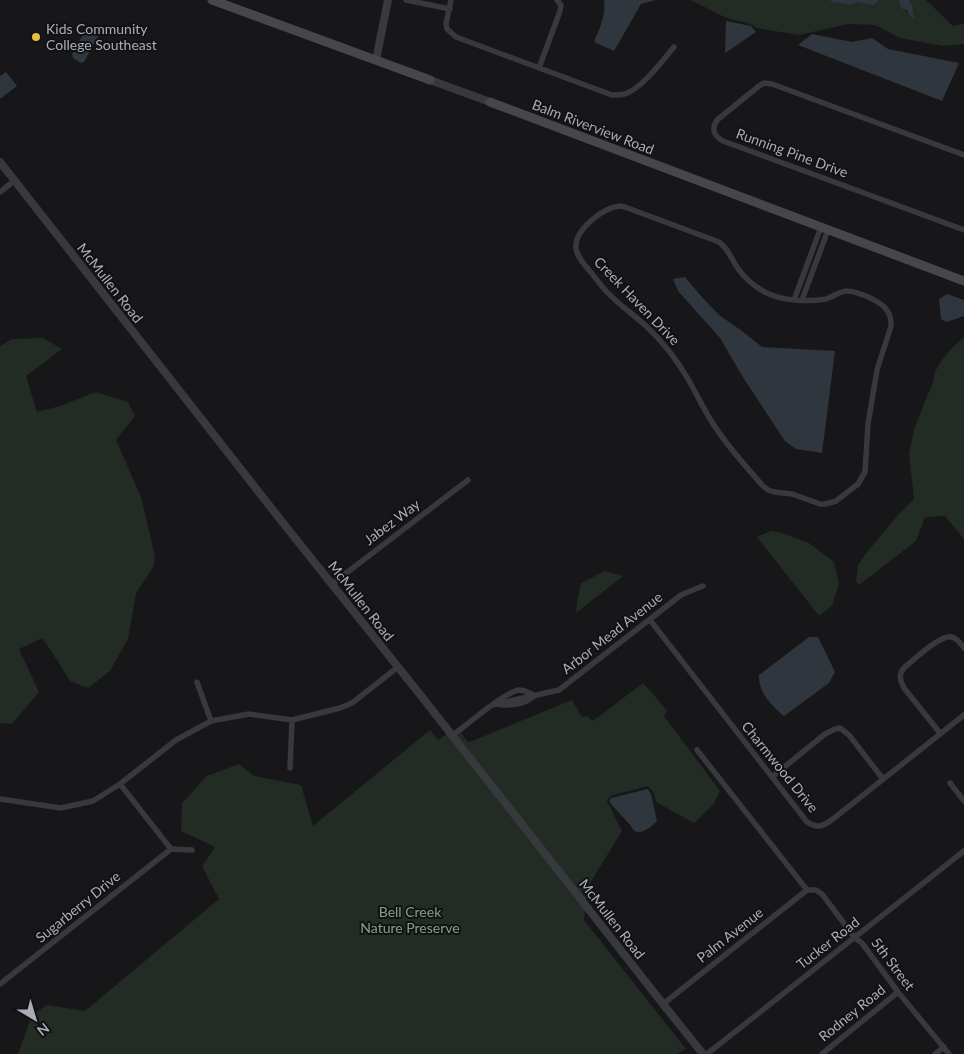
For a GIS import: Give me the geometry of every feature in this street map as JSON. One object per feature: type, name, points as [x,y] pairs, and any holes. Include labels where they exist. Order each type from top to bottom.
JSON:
[{"type":"main road","name":"Balm Riverview Road","points":[[212,0],[430,80]]},
{"type":"main road","name":"Balm Riverview Road","points":[[490,102],[964,280]]},
{"type":"street","points":[[376,60],[388,0]]},
{"type":"street","points":[[406,0],[450,9]]},
{"type":"street","points":[[450,0],[446,24],[447,29],[456,37],[612,95],[624,94],[638,87],[674,47]]},
{"type":"street","points":[[539,68],[560,12],[560,5],[557,0]]},
{"type":"street","name":"Balm Riverview Road","points":[[430,80],[490,102]]},
{"type":"street","name":"Running Pine Drive","points":[[964,155],[772,84],[764,83],[717,120],[714,130],[714,134],[723,142],[964,230]]},
{"type":"street","name":"McMullen Road","points":[[0,162],[663,1004],[705,1054]]},
{"type":"street","points":[[0,192],[14,181]]},
{"type":"street","name":"Creek Haven Drive","points":[[612,207],[625,207],[719,242],[728,250],[742,274],[759,289],[786,300],[802,300],[824,299],[842,292],[854,292],[880,303],[889,313],[891,320],[890,332],[877,370],[870,409],[865,472],[858,484],[836,501],[826,504],[820,504],[792,494],[774,492],[762,485],[712,423],[688,378],[677,362],[647,327],[605,290],[581,261],[577,253],[576,240],[584,226],[605,210],[612,207]]},
{"type":"street","points":[[802,300],[825,228]]},
{"type":"street","points":[[794,300],[825,228]]},
{"type":"street","name":"Jabez Way","points":[[332,584],[468,480]]},
{"type":"street","name":"Arbor Mead Avenue","points":[[492,705],[516,705],[534,696],[554,692],[681,595],[703,586]]},
{"type":"street","name":"Charmwood Drive","points":[[650,620],[807,822],[815,827],[821,827],[826,824],[964,714]]},
{"type":"street","points":[[940,733],[904,688],[901,681],[901,672],[904,667],[945,637],[952,637],[964,648]]},
{"type":"street","points":[[0,799],[61,808],[93,801],[120,784],[176,740],[211,721],[249,714],[292,720],[340,708],[352,704],[398,667]]},
{"type":"street","points":[[197,682],[211,721]]},
{"type":"street","name":"Arbor Mead Avenue","points":[[452,736],[510,693],[518,690],[534,696]]},
{"type":"street","points":[[290,768],[292,720]]},
{"type":"street","points":[[772,777],[825,734],[840,728],[848,735],[883,779]]},
{"type":"street","points":[[696,750],[807,890]]},
{"type":"street","points":[[950,783],[964,801]]},
{"type":"street","points":[[120,784],[171,848],[192,850]]},
{"type":"street","name":"Sugarberry Drive","points":[[0,984],[171,848]]},
{"type":"street","name":"Tucker Road","points":[[705,1054],[964,851]]},
{"type":"street","name":"Palm Avenue","points":[[663,1004],[807,890]]},
{"type":"street","name":"5th Street","points":[[807,890],[816,890],[822,894],[855,938],[862,943],[898,992],[949,1054]]},
{"type":"street","name":"Rodney Road","points":[[822,1054],[898,992]]},
{"type":"street","points":[[935,1054],[944,1047]]},
{"type":"green space","points":[[690,0],[830,0],[831,2],[851,5],[863,2],[869,5],[879,0],[899,0],[901,8],[914,17],[909,0],[926,0],[953,26],[964,24],[964,44],[943,46],[900,38],[875,25],[848,24],[799,35],[756,28],[747,23],[725,17]]},
{"type":"green space","points":[[964,337],[964,539],[945,516],[925,517],[916,541],[859,585],[856,581],[858,565],[898,515],[914,499],[909,454],[914,429],[940,363]]},
{"type":"green space","points":[[43,338],[62,349],[26,376],[37,412],[60,406],[96,392],[128,402],[135,416],[116,440],[141,497],[155,556],[154,566],[136,593],[128,639],[110,671],[88,688],[70,681],[42,638],[19,649],[39,692],[12,724],[0,723],[0,346],[12,339]]},
{"type":"green space","points":[[771,531],[809,543],[834,562],[839,584],[832,606],[819,616],[757,537]]},
{"type":"green space","points":[[605,571],[623,576],[576,613],[581,583]]},
{"type":"green space","points":[[643,683],[667,711],[664,716],[720,791],[713,805],[694,823],[656,802],[654,793],[648,786],[610,796],[607,801],[622,831],[587,888],[586,901],[457,737],[461,733],[468,742],[472,741],[572,700],[582,717],[587,716],[593,721]]},
{"type":"green space","name":"Bell Creek Nature Preserve","points":[[430,730],[438,740],[447,734],[585,910],[584,920],[686,1049],[677,1054],[18,1054],[32,1015],[47,1005],[85,1011],[219,899],[202,866],[215,847],[181,831],[182,803],[207,776],[239,764],[254,776],[301,785],[313,826]]},
{"type":"shaded area","points":[[604,0],[656,0],[641,4],[614,51],[594,42],[603,16]]},
{"type":"shaded area","points":[[830,0],[879,0],[873,5],[857,2],[851,5],[831,2]]},
{"type":"shaded area","points":[[899,0],[909,0],[912,5],[913,18],[906,9],[902,9]]},
{"type":"shaded area","points":[[726,21],[751,26],[756,32],[725,53]]},
{"type":"shaded area","points":[[89,29],[98,37],[84,62],[81,63],[73,58],[72,54],[85,31]]},
{"type":"shaded area","points":[[812,34],[852,42],[872,38],[888,49],[959,63],[942,101],[798,45]]},
{"type":"shaded area","points":[[6,72],[17,86],[0,99],[0,76]]},
{"type":"shaded area","points":[[685,277],[719,315],[762,347],[835,351],[822,453],[796,449],[785,441],[744,379],[720,338],[678,291],[673,279]]},
{"type":"shaded area","points":[[947,294],[964,300],[964,316],[947,322],[941,319],[939,299]]},
{"type":"shaded area","points":[[809,637],[818,637],[835,672],[829,683],[784,716],[763,693],[759,675]]},
{"type":"shaded area","points":[[648,789],[651,794],[657,821],[644,831],[637,832],[609,801],[611,798]]},
{"type":"place","name":"Kids Community College Southeast","points":[[36,37]]}]
